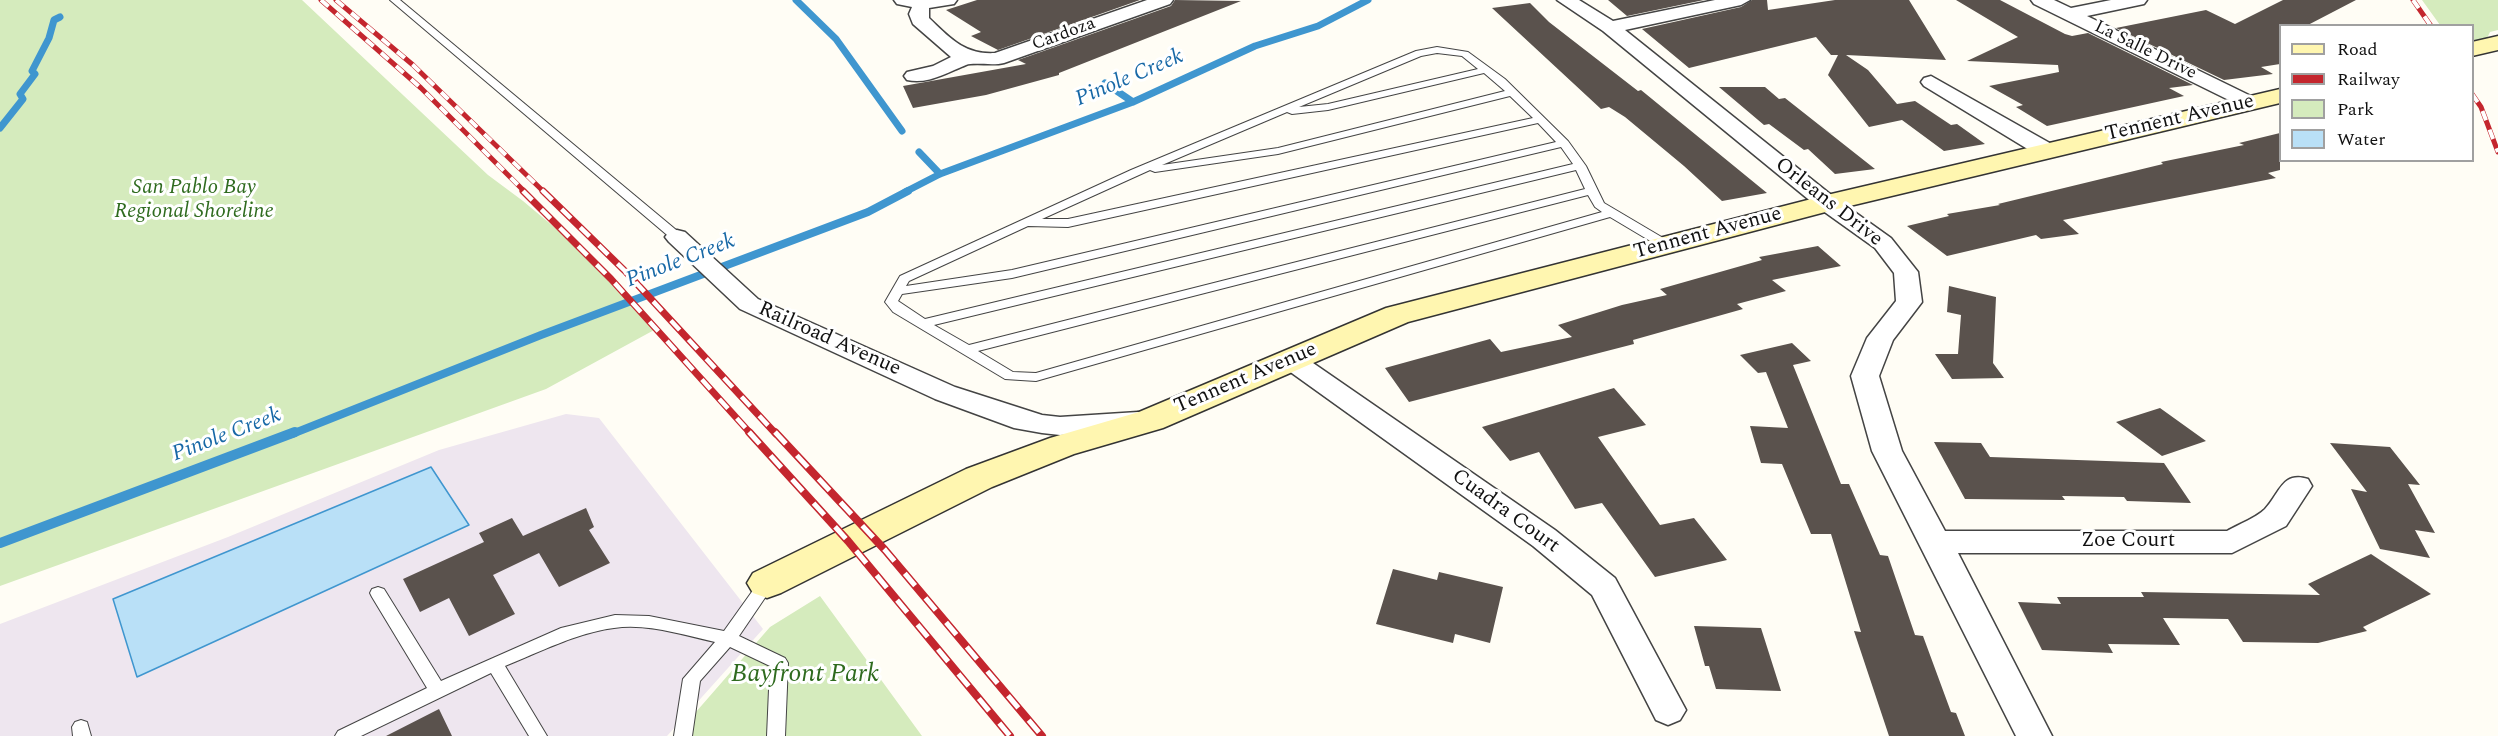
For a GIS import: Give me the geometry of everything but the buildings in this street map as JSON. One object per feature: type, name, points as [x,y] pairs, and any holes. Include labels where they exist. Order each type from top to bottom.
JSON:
[{"type":"street","points":[[903,0],[922,4],[948,0]]},
{"type":"street","name":"Cardoza","points":[[963,58],[980,61],[997,59],[1164,0]]},
{"type":"street","name":"Orleans Drive","points":[[1566,0],[1610,27],[1827,203],[1883,243],[1906,272],[1909,302],[1880,338],[1865,376],[1887,451],[1936,542],[2034,736]]},
{"type":"street","points":[[1610,27],[1742,0]]},
{"type":"street","name":"La Salle Drive","points":[[2040,0],[2250,103]]},
{"type":"street","points":[[2070,14],[2138,0]]},
{"type":"street","points":[[914,76],[936,73],[963,58],[920,20],[918,14],[922,4]]},
{"type":"street","points":[[2474,49],[2498,43]]},
{"type":"street","points":[[1931,82],[2047,151]]},
{"type":"street","name":"Tennent Avenue","points":[[767,583],[979,478],[1062,446],[1151,420],[1397,315],[1827,203],[2279,96]]},
{"type":"street","name":"Railroad Avenue","points":[[677,237],[749,304],[945,393],[1024,421],[1060,426],[1151,420]]},
{"type":"street","name":"Cuadra Court","points":[[1291,360],[1544,538],[1604,587],[1668,710]]},
{"type":"street","name":"Zoe Court","points":[[1936,542],[2232,542],[2275,518],[2297,486]]},
{"type":"lane","name":"Railroad Avenue","points":[[395,0],[677,237]]},
{"type":"lane","points":[[1611,213],[1036,377],[1010,376],[922,324],[891,302],[904,279],[1026,222],[1135,172],[1275,113],[1419,53],[1437,50],[1465,54],[1513,92],[1564,143],[1580,166],[1590,191],[1599,205],[1666,245]]},
{"type":"lane","points":[[1275,113],[1328,107],[1486,70]]},
{"type":"lane","points":[[1135,172],[1278,151],[1513,92]]},
{"type":"lane","points":[[1026,222],[1068,223],[1542,119]]},
{"type":"lane","points":[[898,291],[1012,274],[1564,143]]},
{"type":"lane","points":[[922,324],[1580,166]]},
{"type":"lane","points":[[967,350],[1590,191]]},
{"type":"lane","points":[[683,736],[692,679],[728,638],[767,583]]},
{"type":"lane","points":[[378,593],[438,691]]},
{"type":"lane","points":[[344,736],[495,664],[567,633],[615,621],[649,622],[728,638],[779,663],[776,736]]},
{"type":"lane","points":[[495,664],[538,736]]},
{"type":"shaded area","points":[[566,414],[599,418],[763,629],[667,736],[0,736],[0,624],[228,537],[439,450]]},
{"type":"green space","name":"San Pablo Bay Regional Shoreline","points":[[0,0],[302,0],[488,175],[591,258],[656,329],[546,389],[0,586]]},
{"type":"green space","points":[[2422,0],[2498,0],[2498,30],[2490,32],[2487,38],[2474,41],[2474,24],[2439,24]]},
{"type":"green space","name":"Bayfront Park","points":[[820,596],[922,736],[675,736],[770,627]]},
{"type":"water","points":[[431,467],[469,525],[137,677],[113,599]]},
{"type":"waterway","points":[[796,0],[836,39],[902,131]]},
{"type":"waterway","name":"Pinole Creek","points":[[1133,102],[1255,46],[1318,26],[1368,0]]},
{"type":"waterway","points":[[0,128],[23,99],[20,94],[35,74],[32,71],[49,38],[54,20],[60,17]]},
{"type":"waterway","points":[[1105,83],[1133,102]]},
{"type":"waterway","name":"Pinole Creek","points":[[940,174],[1133,102]]},
{"type":"waterway","points":[[919,152],[940,174]]},
{"type":"waterway","name":"Pinole Creek","points":[[905,192],[940,174]]},
{"type":"waterway","name":"Pinole Creek","points":[[292,434],[541,335],[868,212],[908,191]]},
{"type":"waterway","name":"Pinole Creek","points":[[0,543],[295,432]]},
{"type":"railway","points":[[321,0],[421,88],[525,192]]},
{"type":"railway","points":[[336,0],[413,65],[544,192]]},
{"type":"railway","points":[[2413,0],[2430,24]]},
{"type":"railway","points":[[2474,97],[2481,107],[2498,152]]},
{"type":"railway","points":[[523,191],[611,279],[751,434]]},
{"type":"railway","points":[[543,191],[626,272],[776,434]]},
{"type":"railway","points":[[749,432],[848,541],[1010,736]]},
{"type":"railway","points":[[775,432],[885,550],[1042,736]]}]
